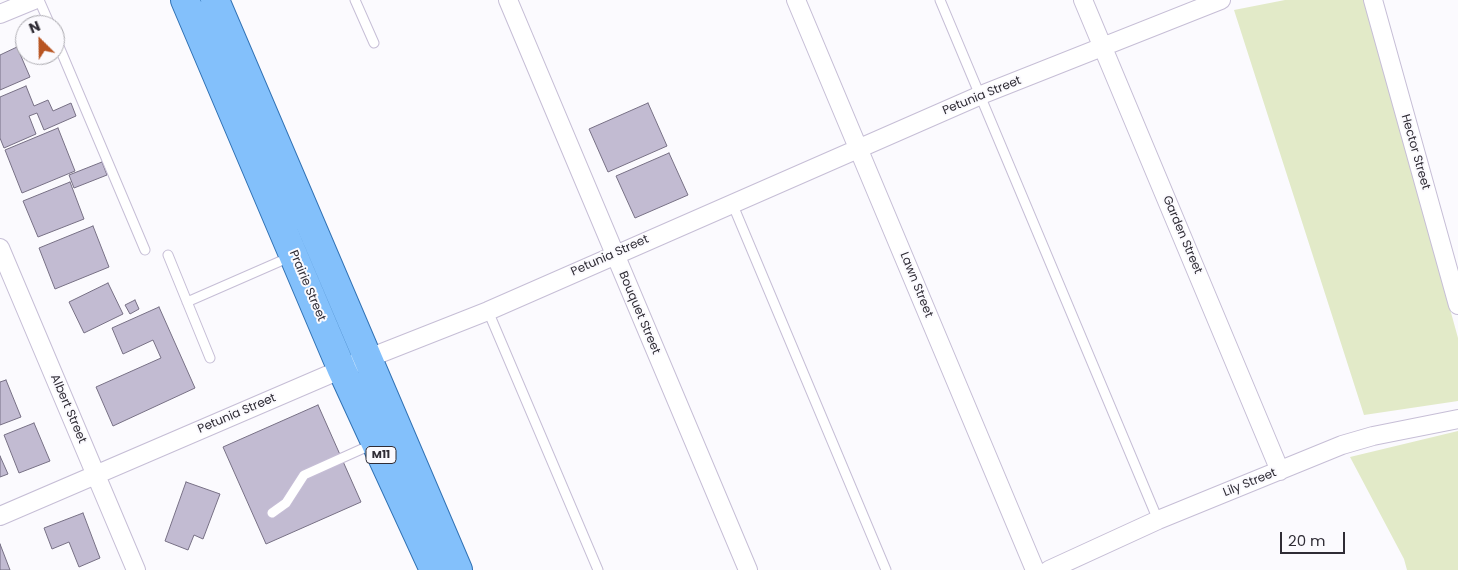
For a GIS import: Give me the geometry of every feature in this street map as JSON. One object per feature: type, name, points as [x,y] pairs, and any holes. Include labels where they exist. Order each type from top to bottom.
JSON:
[{"type":"main road","name":"Prairie Street","points":[[185,0],[342,370],[434,570]]},
{"type":"main road","points":[[215,0],[367,359]]},
{"type":"main road","name":"M11","points":[[367,359],[458,570]]},
{"type":"street","points":[[0,14],[34,0]]},
{"type":"street","name":"Bouquet Street","points":[[508,0],[748,570]]},
{"type":"street","name":"Lawn Street","points":[[796,0],[1035,570]]},
{"type":"street","name":"Garden Street","points":[[1084,0],[1280,471]]},
{"type":"street","name":"Petunia Street","points":[[0,516],[367,359],[488,311],[614,254],[981,95],[1104,48],[1221,0]]},
{"type":"street","name":"Hector Street","points":[[1373,0],[1458,304]]},
{"type":"street","name":"Albert Street","points":[[0,248],[136,570]]},
{"type":"street","name":"Lily Street","points":[[1049,570],[1158,520],[1342,445],[1458,419]]},
{"type":"lane","points":[[39,0],[46,15]]},
{"type":"lane","points":[[355,0],[374,43]]},
{"type":"lane","points":[[940,0],[1158,520]]},
{"type":"lane","points":[[65,61],[145,250]]},
{"type":"lane","points":[[732,204],[886,570]]},
{"type":"lane","points":[[168,255],[210,358]]},
{"type":"lane","points":[[187,302],[294,255]]},
{"type":"lane","points":[[488,311],[598,570]]},
{"type":"lane","points":[[272,513],[286,502],[304,475],[376,443]]},
{"type":"green space","points":[[1285,0],[1365,0],[1458,338],[1458,401],[1364,415],[1234,10]]},
{"type":"green space","points":[[1458,431],[1458,570],[1407,570],[1404,559],[1350,457]]},
{"type":"building","points":[[15,48],[15,65],[25,65],[30,77],[0,90],[0,55]]},
{"type":"building","points":[[26,86],[34,106],[48,100],[53,111],[71,103],[76,116],[44,130],[37,113],[29,116],[36,134],[4,148],[0,138],[0,97]]},
{"type":"building","points":[[648,103],[667,146],[608,172],[589,129]]},
{"type":"building","points":[[58,128],[75,171],[22,193],[5,150]]},
{"type":"building","points":[[669,153],[688,195],[635,218],[616,176]]},
{"type":"building","points":[[102,162],[107,175],[74,188],[69,175]]},
{"type":"building","points":[[70,182],[84,219],[38,237],[23,201]]},
{"type":"building","points":[[93,226],[109,267],[55,289],[39,248]]},
{"type":"building","points":[[108,283],[123,314],[84,333],[69,302]]},
{"type":"building","points":[[135,300],[139,309],[130,314],[125,305]]},
{"type":"building","points":[[159,307],[195,388],[113,426],[96,387],[161,358],[153,340],[123,354],[112,328]]},
{"type":"building","points":[[6,380],[21,417],[0,425],[0,382]]},
{"type":"building","points":[[318,405],[361,502],[266,544],[223,447]]},
{"type":"building","points":[[34,423],[50,461],[19,473],[4,435]]},
{"type":"building","points":[[0,456],[8,474],[0,477]]},
{"type":"building","points":[[186,482],[220,494],[203,539],[194,535],[188,550],[165,541]]},
{"type":"building","points":[[83,513],[100,558],[79,567],[69,542],[52,549],[44,528]]},
{"type":"building","points":[[0,544],[10,570],[0,570]]}]
